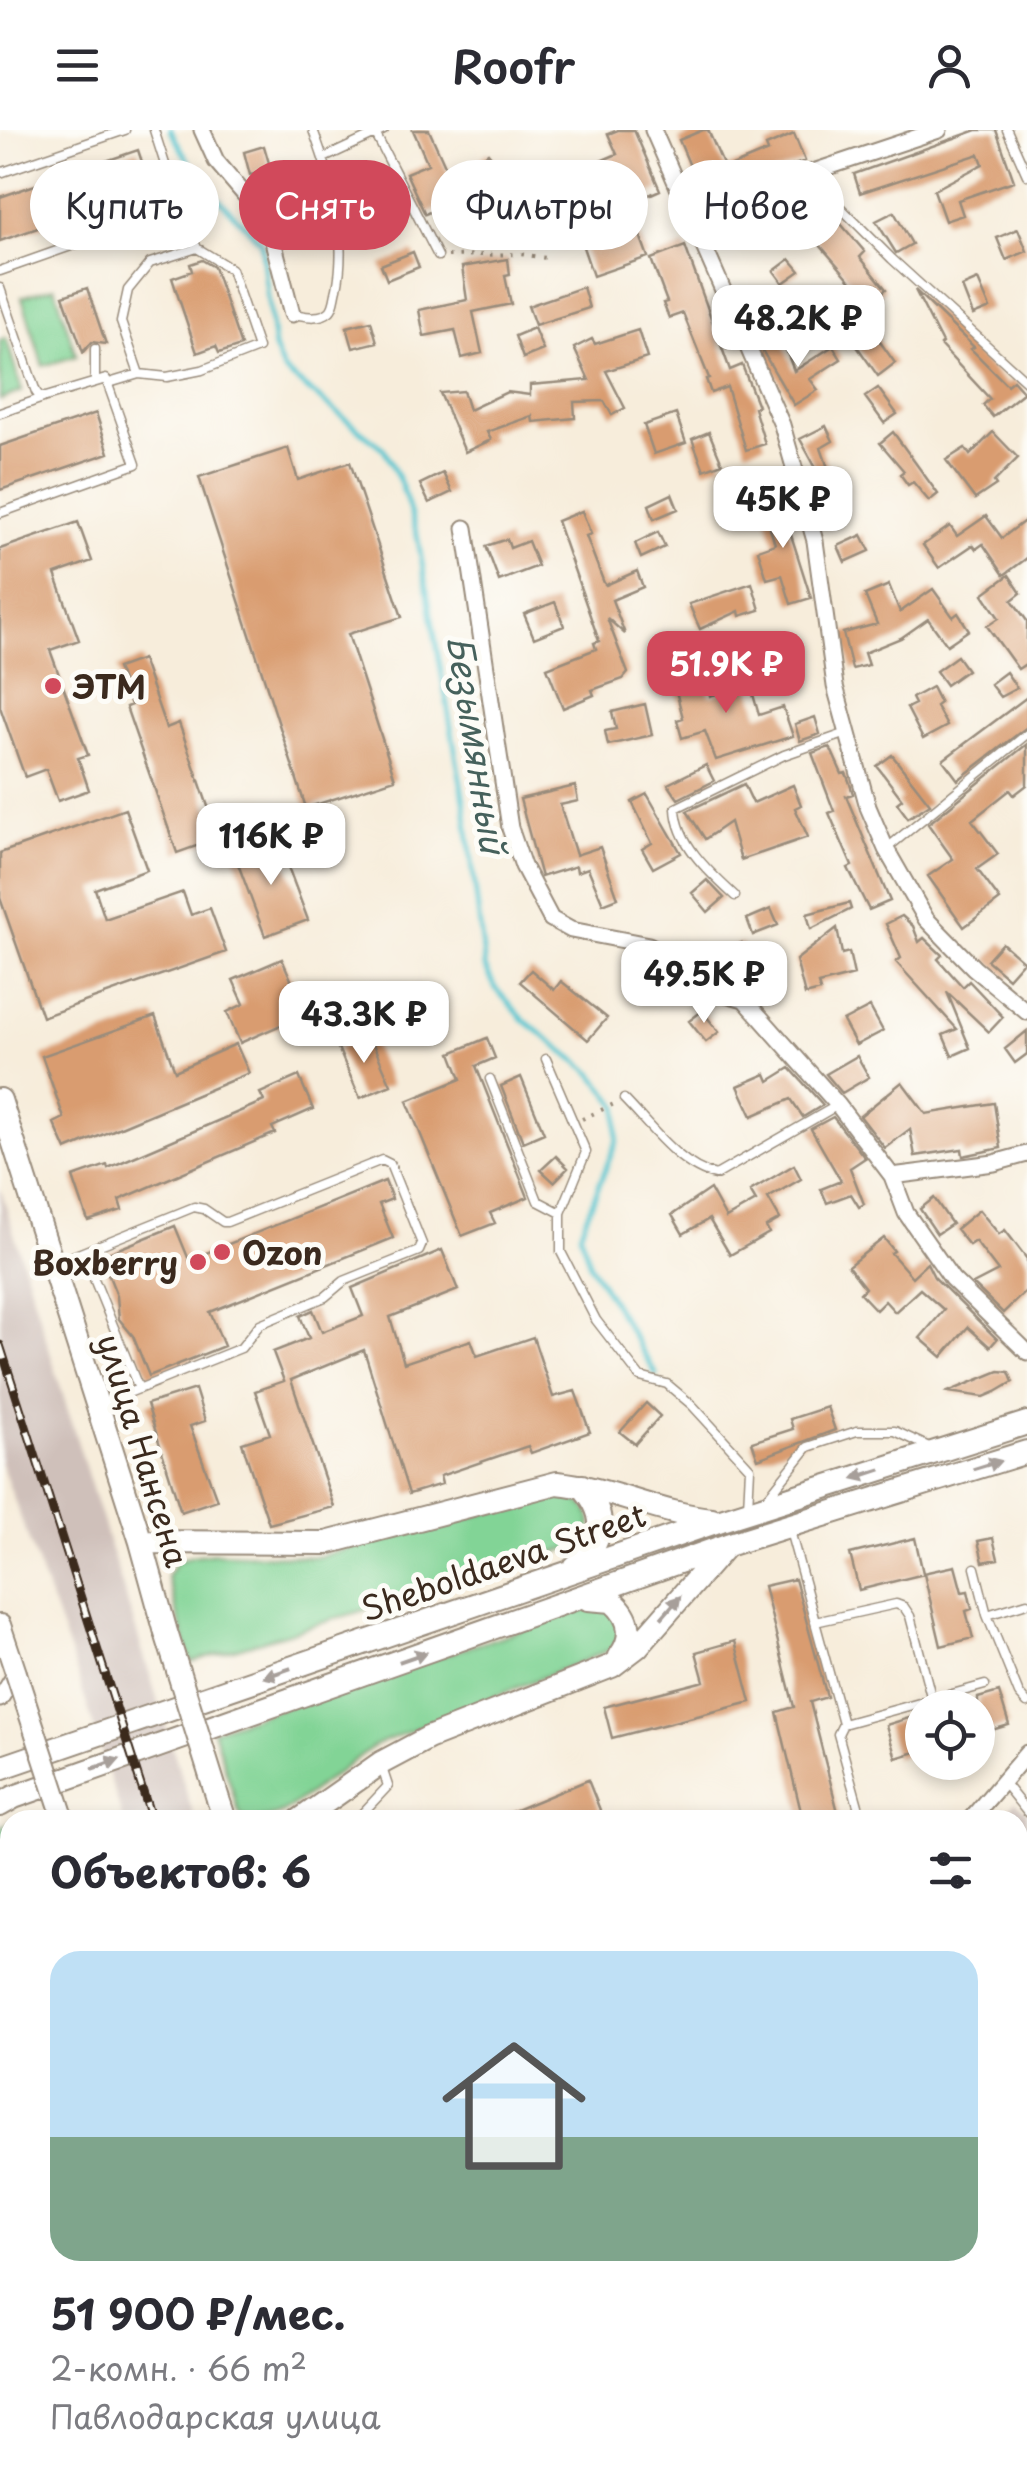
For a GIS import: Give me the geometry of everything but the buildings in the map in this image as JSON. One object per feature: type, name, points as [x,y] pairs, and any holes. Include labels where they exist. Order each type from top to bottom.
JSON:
[{"type":"main road","name":"улица Нансена","points":[[0,1100],[222,1810]]},
{"type":"main road","name":"Sheboldaeva Street","points":[[1,1767],[721,1520],[1027,1423]]},
{"type":"main road","name":"Sheboldaeva Street","points":[[7,1801],[727,1545],[1027,1452]]},
{"type":"main road","points":[[141,1542],[326,1543],[558,1483],[582,1486],[681,1516],[721,1520]]},
{"type":"main road","points":[[568,1574],[593,1552],[600,1536],[600,1515],[582,1486]]},
{"type":"main road","points":[[314,1810],[380,1763],[428,1738],[612,1666],[637,1647],[727,1545]]},
{"type":"main road","points":[[577,1599],[612,1602],[628,1620],[630,1635],[626,1649],[612,1666]]},
{"type":"main road","points":[[0,1625],[9,1668],[60,1810]]},
{"type":"street","points":[[202,130],[216,161],[268,222],[292,314]]},
{"type":"street","points":[[653,130],[668,163]]},
{"type":"street","points":[[844,162],[939,130]]},
{"type":"street","points":[[706,250],[782,425],[803,490],[815,541],[835,686],[868,807],[886,849],[926,919],[974,968],[1027,1012]]},
{"type":"street","points":[[465,528],[510,828],[523,866],[550,918],[570,930],[650,945],[688,966],[719,992],[744,999],[838,1106],[892,1176],[906,1213],[926,1246],[952,1278],[1027,1352]]},
{"type":"street","points":[[892,1176],[994,1163],[1027,1154]]},
{"type":"street","points":[[0,1699],[9,1668]]},
{"type":"street","points":[[979,1810],[1027,1752]]},
{"type":"lane","points":[[0,173],[125,130]]},
{"type":"lane","points":[[154,130],[164,160]]},
{"type":"lane","points":[[292,314],[312,318],[329,312],[334,306],[342,264],[342,232],[313,130]]},
{"type":"lane","points":[[1008,130],[1027,175]]},
{"type":"lane","points":[[324,158],[380,132],[438,256]]},
{"type":"lane","points":[[844,211],[1027,382]]},
{"type":"lane","points":[[0,271],[60,250]]},
{"type":"lane","points":[[139,374],[121,322],[128,290],[150,263],[191,250]]},
{"type":"lane","points":[[110,383],[139,374],[168,377],[202,370],[258,348],[231,268],[200,250]]},
{"type":"lane","points":[[0,288],[36,392],[46,397]]},
{"type":"lane","points":[[95,348],[95,380]]},
{"type":"lane","points":[[0,413],[106,379],[136,464],[0,513]]},
{"type":"lane","points":[[735,896],[693,853],[676,820],[676,808],[784,755],[850,732]]},
{"type":"lane","points":[[886,849],[1027,734]]},
{"type":"lane","points":[[546,1059],[586,1152],[561,1213],[561,1252],[596,1320],[640,1378],[668,1384],[750,1468],[754,1510]]},
{"type":"lane","points":[[490,1079],[538,1200],[561,1213]]},
{"type":"lane","points":[[624,1099],[680,1156],[705,1173],[716,1175],[838,1106]]},
{"type":"lane","points":[[52,1264],[194,1207],[227,1222],[382,1160],[390,1164],[422,1244],[419,1252],[344,1282],[325,1298],[260,1324],[241,1348],[97,1406]]},
{"type":"lane","points":[[83,1252],[138,1389]]},
{"type":"lane","points":[[754,1510],[808,1447],[856,1431],[895,1432],[938,1451]]},
{"type":"lane","points":[[789,1527],[842,1724],[838,1734],[859,1810]]},
{"type":"lane","points":[[975,1568],[987,1614],[1019,1694],[1027,1703]]},
{"type":"lane","points":[[987,1614],[1027,1603]]},
{"type":"lane","points":[[815,1622],[877,1607],[904,1607],[910,1616],[929,1690]]},
{"type":"lane","points":[[967,1690],[985,1685]]},
{"type":"lane","points":[[842,1724],[905,1707]]},
{"type":"lane","points":[[365,1810],[388,1786],[380,1763]]},
{"type":"lane","points":[[1003,1782],[1025,1810]]},
{"type":"path","points":[[438,256],[520,254],[546,258]]},
{"type":"path","points":[[574,1123],[604,1108]]},
{"type":"shaded area","points":[[0,1187],[192,1810],[120,1810],[74,1664],[0,1461]]},
{"type":"shaded area","points":[[1015,1801],[1025,1810],[1007,1810]]},
{"type":"green space","points":[[55,287],[76,356],[43,366],[22,297]]},
{"type":"green space","points":[[6,338],[22,391],[0,400],[0,340]]},
{"type":"green space","points":[[555,1495],[575,1500],[588,1512],[590,1528],[578,1546],[191,1662],[167,1577],[176,1562],[215,1553],[317,1557]]},
{"type":"green space","points":[[595,1606],[609,1607],[623,1627],[615,1648],[375,1745],[287,1810],[238,1810],[213,1730]]},
{"type":"waterway","name":"Безымянный","points":[[170,130],[200,180],[261,242],[274,348],[283,370],[384,449],[401,484],[417,534],[465,806],[485,967],[496,989],[525,1021],[591,1072],[618,1106],[617,1140],[580,1233],[590,1265],[656,1374]]},
{"type":"railway","points":[[0,1345],[149,1810]]},
{"type":"place","name":"ЭТМ","points":[[53,686]]},
{"type":"place","name":"Ozon","points":[[222,1252]]},
{"type":"place","name":"Boxberry","points":[[198,1262]]}]
